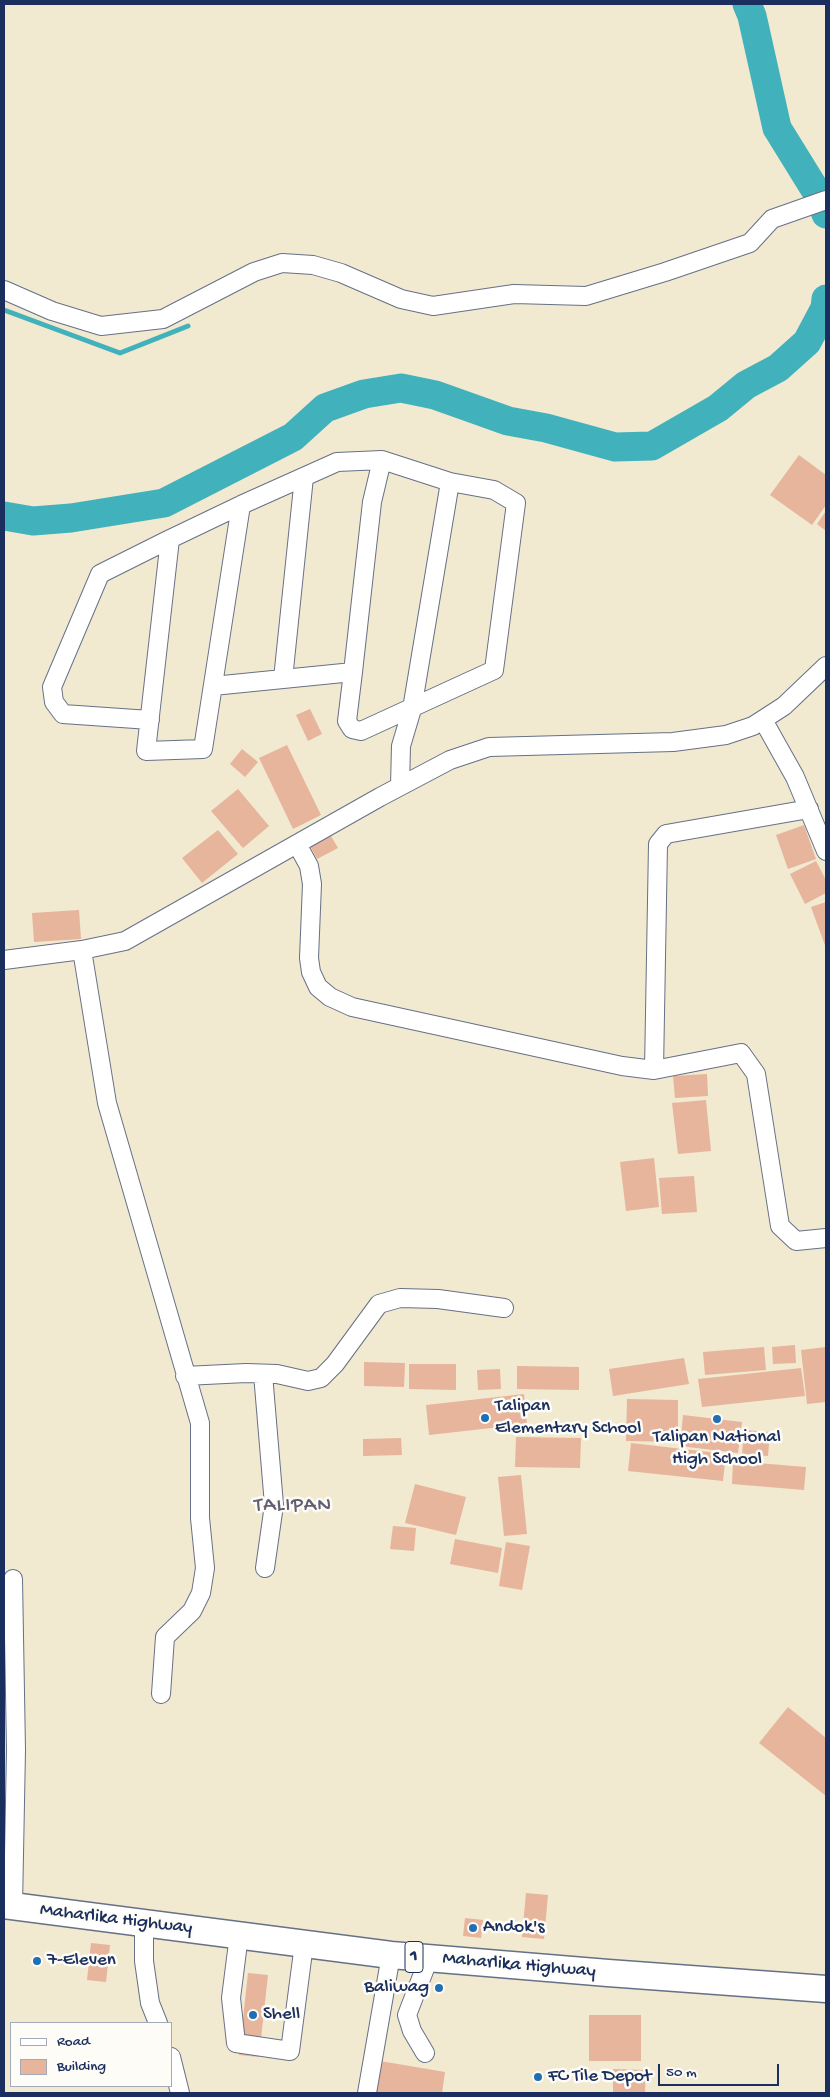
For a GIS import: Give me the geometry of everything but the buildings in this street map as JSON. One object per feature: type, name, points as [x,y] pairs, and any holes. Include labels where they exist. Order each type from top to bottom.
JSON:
[{"type":"highway","name":"Maharlika Highway","points":[[9,1906],[391,1955],[826,1989]]},
{"type":"street","points":[[4,290],[52,311],[101,326],[163,320],[254,272],[282,263],[313,265],[341,273],[400,299],[433,306],[514,294],[586,296],[750,243],[772,219],[826,200]]},
{"type":"street","points":[[150,720],[63,714],[54,702],[52,687],[100,574],[241,505],[337,462],[382,460],[450,482],[494,490],[516,503],[494,670],[361,731],[352,729],[347,720],[372,502],[382,460]]},
{"type":"street","points":[[283,679],[304,477]]},
{"type":"street","points":[[400,786],[401,746],[412,709],[450,482]]},
{"type":"street","points":[[170,539],[146,751],[204,749],[241,505]]},
{"type":"street","points":[[4,960],[82,950],[125,941],[400,786],[450,760],[489,746],[673,742],[726,735],[752,726],[784,706],[826,666]]},
{"type":"street","points":[[213,686],[353,672]]},
{"type":"street","points":[[763,720],[795,777],[826,851]]},
{"type":"street","points":[[654,1070],[658,844],[666,834],[808,809]]},
{"type":"street","points":[[297,844],[309,866],[312,884],[310,958],[312,972],[318,987],[330,997],[352,1007],[622,1066],[654,1070],[741,1053],[756,1074],[780,1226],[796,1241],[826,1238]]},
{"type":"street","points":[[82,950],[108,1103],[200,1423],[200,1518],[205,1568],[201,1593],[192,1611],[166,1637],[161,1694]]},
{"type":"street","points":[[185,1376],[277,1374],[308,1381],[321,1378],[335,1364],[379,1304],[400,1298],[438,1299],[504,1308]]},
{"type":"street","points":[[263,1374],[274,1505],[266,1568]]},
{"type":"street","points":[[9,1906],[16,1750],[13,1579]]},
{"type":"street","points":[[144,1923],[144,1961],[150,2003],[158,2022]]},
{"type":"street","points":[[239,1935],[231,1998],[236,2043],[290,2051],[304,1944]]},
{"type":"street","points":[[367,2093],[391,1955]]},
{"type":"street","points":[[425,2053],[412,2031],[407,2015],[429,1958]]},
{"type":"street","points":[[172,2061],[180,2093]]},
{"type":"waterway","points":[[747,4],[752,16],[777,128],[819,196],[826,214]]},
{"type":"waterway","points":[[4,516],[33,521],[71,518],[164,503],[293,437],[325,408],[364,394],[401,388],[435,395],[508,421],[546,428],[615,447],[652,446],[718,408],[746,385],[778,368],[807,342],[825,308],[826,299]]},
{"type":"waterway","points":[[4,310],[120,353],[188,326]]},
{"type":"place","name":"Talipan Elementary School","points":[[485,1418]]},
{"type":"place","name":"Talipan National High School","points":[[717,1419]]},
{"type":"place","name":"Andok's","points":[[473,1928]]},
{"type":"place","name":"7-Eleven","points":[[37,1961]]},
{"type":"place","name":"Baliwag","points":[[439,1988]]},
{"type":"place","name":"Shell","points":[[253,2015]]},
{"type":"place","name":"FC Tile Depot","points":[[538,2077]]},
{"type":"district","name":"TALIPAN","points":[[293,1507]]}]
